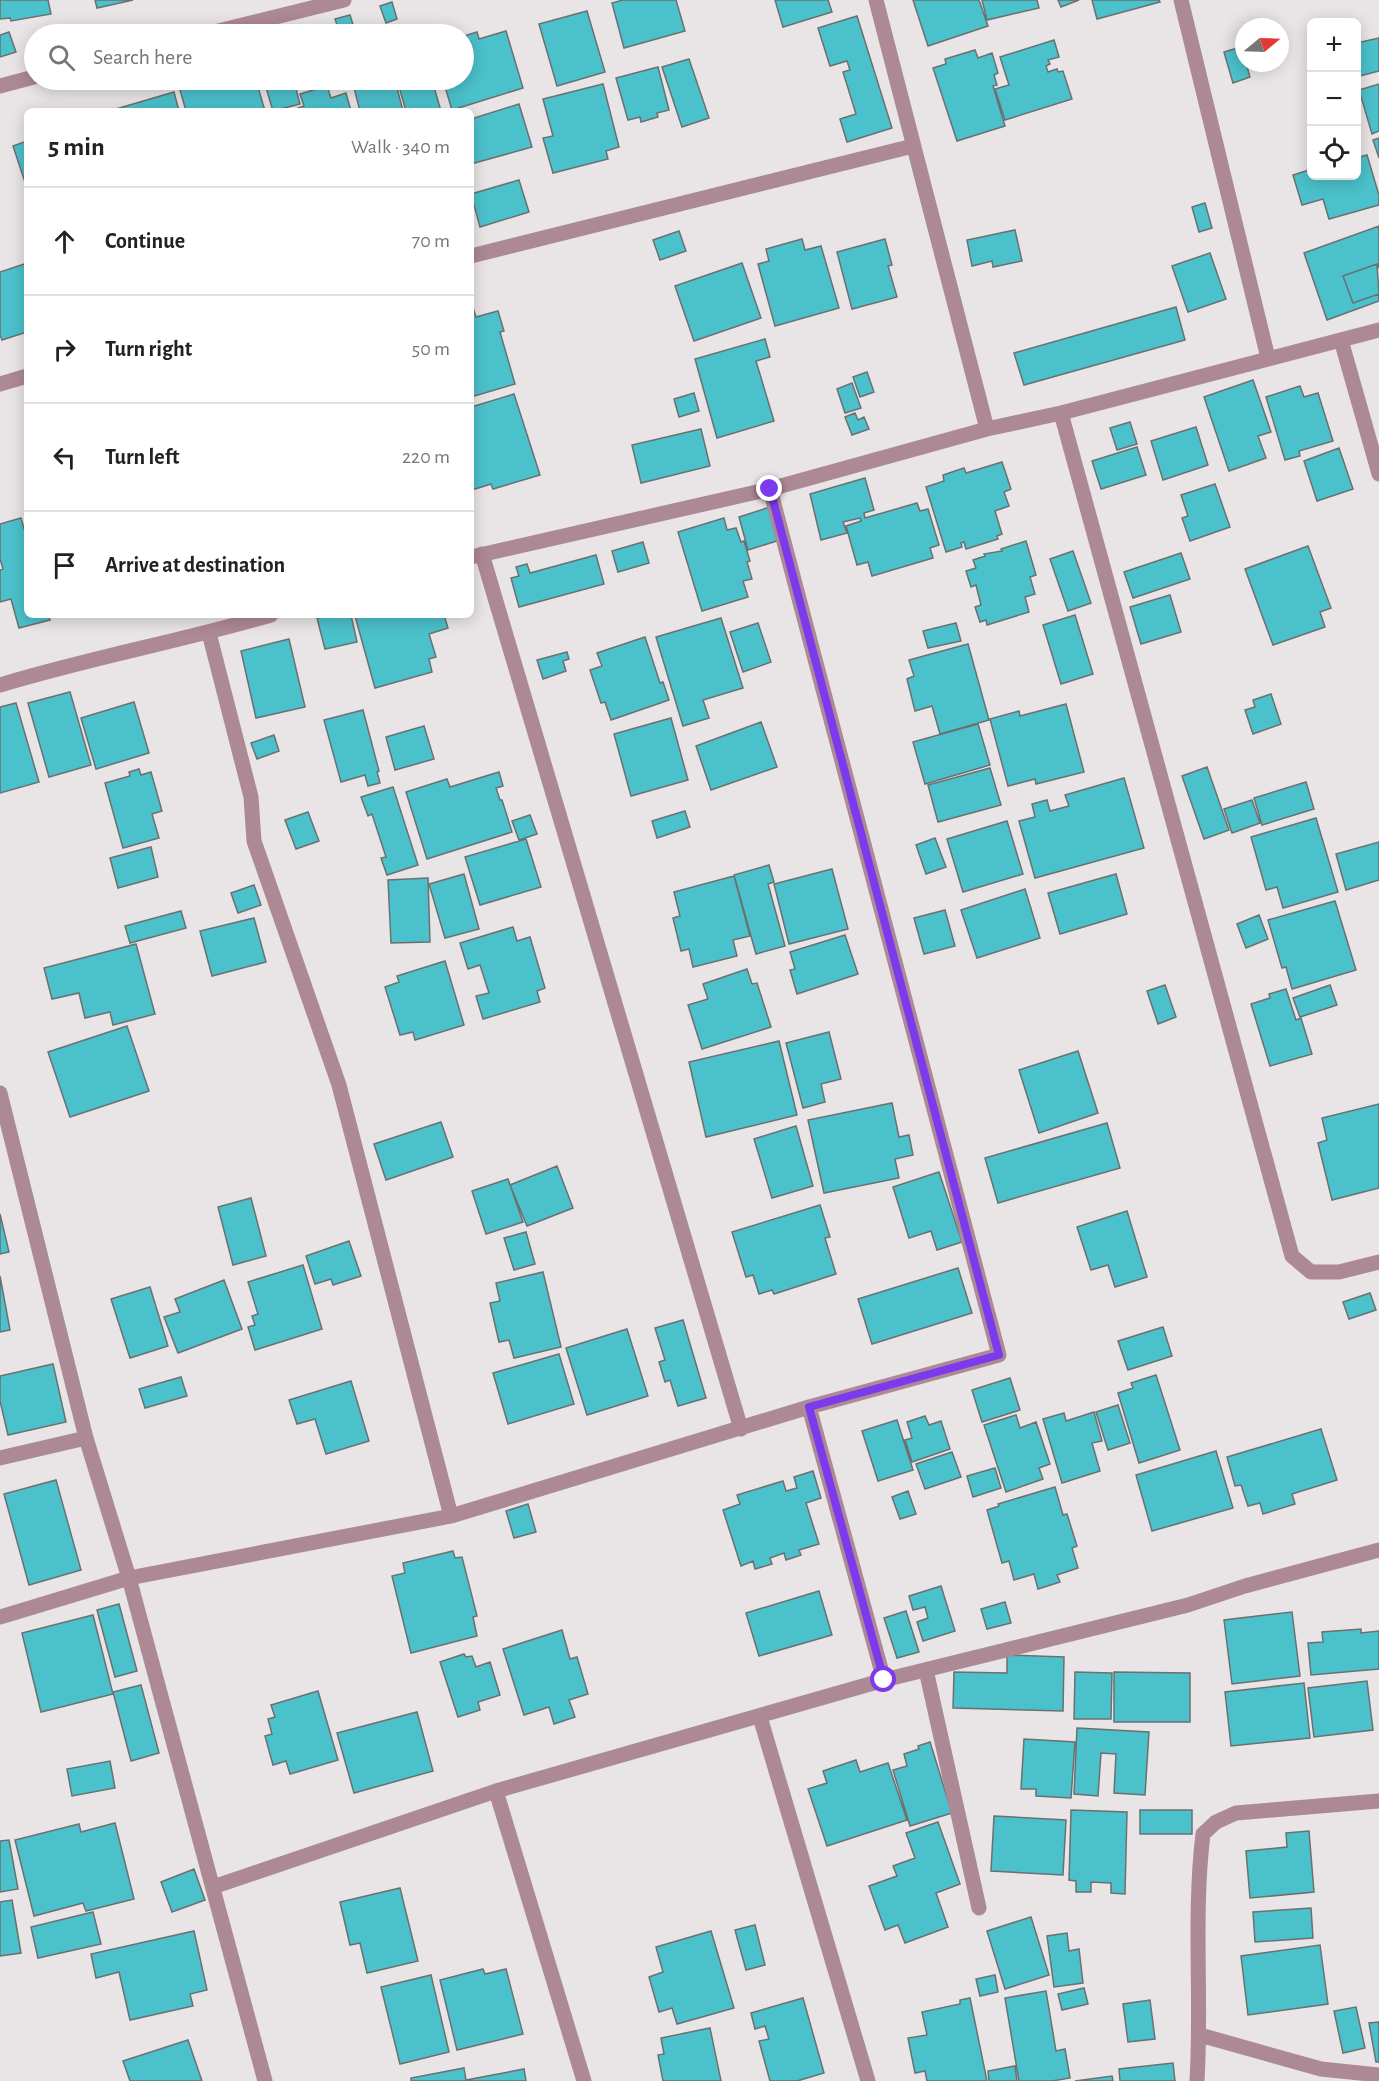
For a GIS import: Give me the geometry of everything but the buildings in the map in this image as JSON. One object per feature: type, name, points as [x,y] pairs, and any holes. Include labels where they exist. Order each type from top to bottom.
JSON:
[{"type":"street","points":[[247,24],[344,0]]},
{"type":"street","points":[[876,0],[987,429]]},
{"type":"street","points":[[1181,0],[1268,358]]},
{"type":"street","points":[[0,86],[24,80]]},
{"type":"street","points":[[474,255],[913,146]]},
{"type":"street","points":[[741,1429],[476,555],[770,489],[987,429],[1061,413],[1379,330]]},
{"type":"street","points":[[1341,340],[1379,474]]},
{"type":"street","points":[[0,384],[24,377]]},
{"type":"street","points":[[1061,413],[1292,1256],[1311,1272],[1339,1272],[1379,1262]]},
{"type":"street","points":[[0,1617],[129,1578],[451,1516],[809,1407],[999,1355],[770,489]]},
{"type":"street","points":[[0,685],[57,668],[209,633],[261,618]]},
{"type":"street","points":[[209,633],[251,797],[254,841],[339,1085],[451,1516]]},
{"type":"street","points":[[0,1093],[86,1438],[129,1578],[266,2081]]},
{"type":"street","points":[[809,1407],[884,1680]]},
{"type":"street","points":[[0,1458],[86,1438]]},
{"type":"street","points":[[213,1887],[496,1791],[884,1680],[1188,1605],[1245,1586],[1379,1550]]},
{"type":"street","points":[[926,1670],[979,1908]]},
{"type":"street","points":[[760,1717],[868,2081]]},
{"type":"street","points":[[496,1791],[584,2081]]},
{"type":"street","points":[[1197,2081],[1200,2035],[1198,1877],[1203,1834],[1216,1822],[1236,1813],[1379,1801]]},
{"type":"street","points":[[1200,2035],[1321,2069],[1379,2075]]},
{"type":"route","points":[[770,489],[999,1355],[809,1407],[884,1680]]}]
